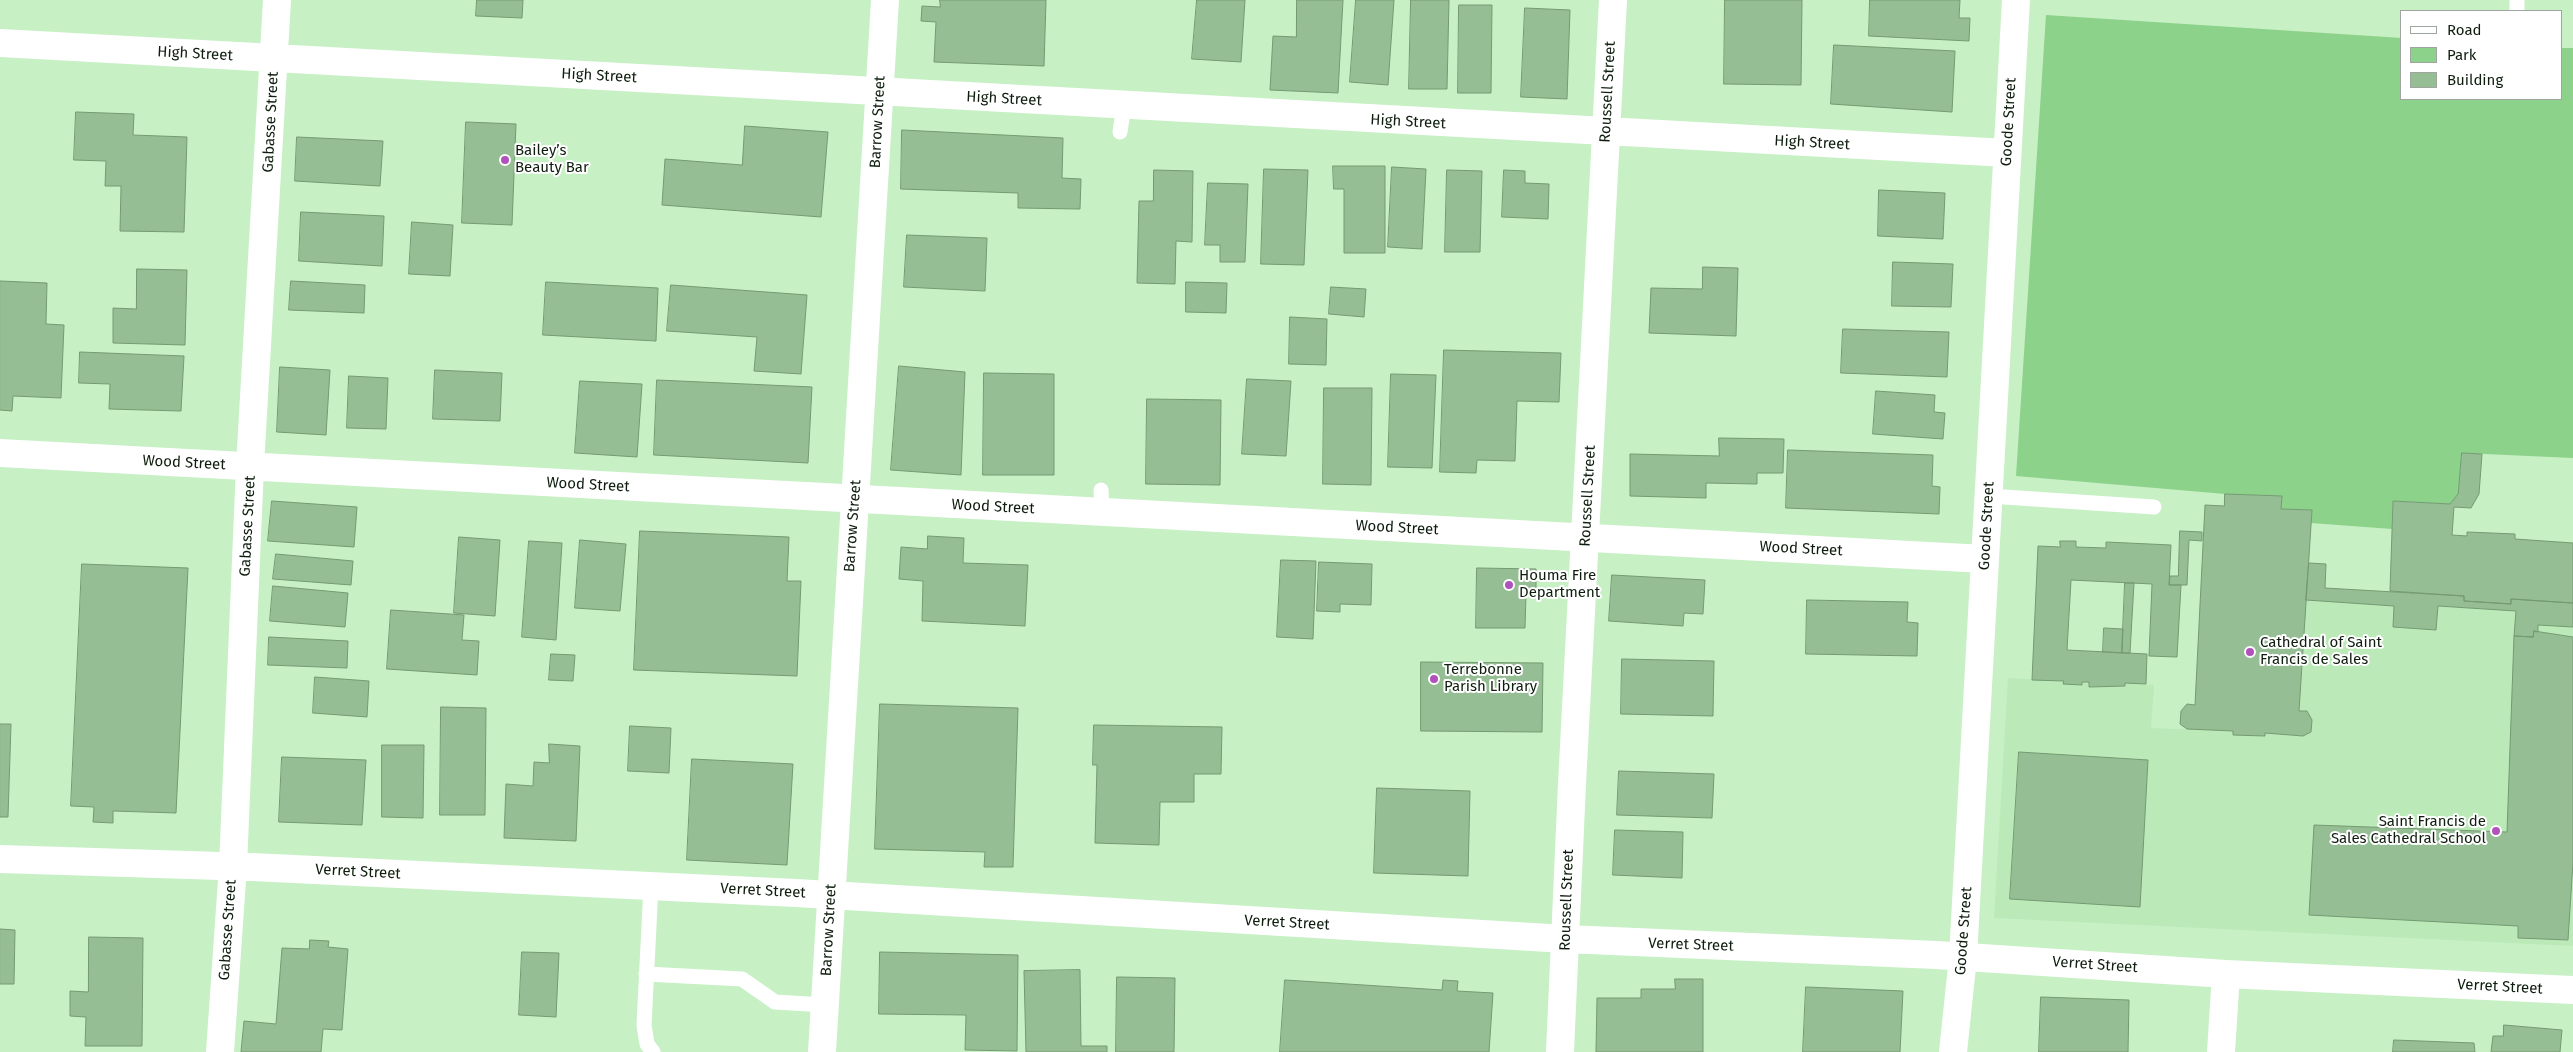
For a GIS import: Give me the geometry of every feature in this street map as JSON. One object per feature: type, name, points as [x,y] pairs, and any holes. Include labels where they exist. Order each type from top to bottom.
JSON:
[{"type":"street","name":"Gabasse Street","points":[[220,1052],[233,866],[250,466],[277,0]]},
{"type":"street","name":"Barrow Street","points":[[822,1052],[885,0]]},
{"type":"street","name":"Roussell Street","points":[[1560,1052],[1613,0]]},
{"type":"street","name":"Goode Street","points":[[1953,1052],[1963,956],[2016,0]]},
{"type":"street","name":"High Street","points":[[0,43],[1605,133],[2007,153]]},
{"type":"street","name":"Wood Street","points":[[0,453],[854,500],[1102,501],[1586,537],[1985,559]]},
{"type":"street","name":"Verret Street","points":[[0,860],[233,866],[831,895],[1566,940],[1963,956],[2226,974],[2573,990]]},
{"type":"street","points":[[2221,1052],[2226,974]]},
{"type":"lane","points":[[1120,132],[1124,105]]},
{"type":"lane","points":[[1989,496],[2154,507]]},
{"type":"lane","points":[[651,886],[644,1030],[647,1044],[654,1052]]},
{"type":"lane","points":[[646,974],[742,979],[775,1002],[825,1005]]},
{"type":"shaded area","points":[[2306,600],[2394,606],[2393,627],[2436,630],[2438,606],[2516,611],[2538,625],[2573,627],[2573,946],[1994,918],[2008,678],[2064,681],[2064,684],[2081,685],[2082,682],[2089,682],[2090,687],[2125,686],[2125,683],[2154,685],[2151,728],[2233,731],[2234,735],[2264,736],[2265,733],[2303,736],[2311,732],[2299,711]]},
{"type":"green space","points":[[2046,15],[2400,38],[2400,100],[2563,100],[2563,48],[2573,48],[2573,458],[2462,453],[2458,494],[2450,504],[2393,501],[2392,529],[2311,523],[2312,510],[2281,509],[2282,496],[2225,494],[2016,476]]},
{"type":"building","points":[[477,0],[523,0],[522,18],[476,16]]},
{"type":"building","points":[[940,0],[1046,0],[1044,66],[934,62],[936,22],[921,21],[922,6],[940,7]]},
{"type":"building","points":[[1197,0],[1245,0],[1241,62],[1192,59]]},
{"type":"building","points":[[1297,0],[1343,0],[1338,93],[1270,90],[1273,36],[1296,37]]},
{"type":"building","points":[[1356,0],[1394,0],[1388,85],[1350,82]]},
{"type":"building","points":[[1411,0],[1449,0],[1447,89],[1409,89]]},
{"type":"building","points":[[1725,0],[1802,0],[1801,85],[1724,84]]},
{"type":"building","points":[[1870,0],[1960,0],[1959,18],[1970,18],[1969,41],[1869,36]]},
{"type":"building","points":[[1459,5],[1492,5],[1491,93],[1458,93]]},
{"type":"building","points":[[1525,8],[1570,10],[1567,99],[1521,97]]},
{"type":"building","points":[[1834,45],[1955,51],[1952,112],[1831,104]]},
{"type":"building","points":[[76,112],[134,114],[133,135],[187,137],[184,232],[120,231],[121,186],[105,186],[106,161],[74,160]]},
{"type":"building","points":[[466,122],[516,124],[512,225],[462,223]]},
{"type":"building","points":[[745,126],[828,132],[821,217],[662,205],[665,159],[742,165]]},
{"type":"building","points":[[902,130],[1063,138],[1062,178],[1081,179],[1080,209],[1018,208],[1018,193],[901,189]]},
{"type":"building","points":[[297,137],[383,141],[380,186],[295,181]]},
{"type":"building","points":[[1333,166],[1385,166],[1385,253],[1344,253],[1344,189],[1334,189]]},
{"type":"building","points":[[1392,167],[1426,169],[1422,249],[1388,247]]},
{"type":"building","points":[[1264,169],[1308,170],[1304,265],[1261,264]]},
{"type":"building","points":[[1154,170],[1193,171],[1192,242],[1176,241],[1175,284],[1137,283],[1139,201],[1153,201]]},
{"type":"building","points":[[1447,170],[1482,171],[1480,252],[1445,252]]},
{"type":"building","points":[[1504,170],[1525,171],[1525,183],[1549,184],[1548,219],[1502,217]]},
{"type":"building","points":[[1208,183],[1248,184],[1245,262],[1220,262],[1220,245],[1205,245]]},
{"type":"building","points":[[1879,190],[1945,193],[1943,239],[1878,236]]},
{"type":"building","points":[[301,212],[384,216],[382,266],[299,261]]},
{"type":"building","points":[[412,222],[453,225],[450,276],[409,274]]},
{"type":"building","points":[[907,235],[987,238],[985,291],[904,287]]},
{"type":"building","points":[[1893,262],[1953,264],[1951,307],[1892,306]]},
{"type":"building","points":[[1703,267],[1738,268],[1736,336],[1649,333],[1651,288],[1702,289]]},
{"type":"building","points":[[137,269],[187,270],[185,345],[113,343],[113,308],[136,309]]},
{"type":"building","points":[[0,281],[47,283],[46,324],[64,325],[61,398],[13,396],[12,411],[0,410]]},
{"type":"building","points":[[291,281],[365,285],[364,313],[289,310]]},
{"type":"building","points":[[546,282],[658,288],[656,341],[543,335]]},
{"type":"building","points":[[1186,282],[1227,283],[1226,313],[1186,312]]},
{"type":"building","points":[[671,285],[807,295],[801,374],[754,371],[757,337],[667,331]]},
{"type":"building","points":[[1331,287],[1366,289],[1364,317],[1329,314]]},
{"type":"building","points":[[1290,317],[1327,319],[1326,365],[1289,364]]},
{"type":"building","points":[[1843,329],[1949,332],[1947,377],[1841,373]]},
{"type":"building","points":[[1444,350],[1561,353],[1559,402],[1517,401],[1515,461],[1477,460],[1476,473],[1440,472]]},
{"type":"building","points":[[80,352],[184,356],[181,411],[109,409],[110,384],[79,383]]},
{"type":"building","points":[[899,366],[965,372],[961,475],[891,470]]},
{"type":"building","points":[[280,367],[330,370],[326,435],[277,432]]},
{"type":"building","points":[[435,370],[502,373],[500,421],[433,419]]},
{"type":"building","points":[[984,373],[1054,374],[1054,475],[983,475]]},
{"type":"building","points":[[1391,374],[1436,375],[1432,468],[1388,467]]},
{"type":"building","points":[[349,376],[388,378],[386,429],[347,428]]},
{"type":"building","points":[[1247,379],[1291,381],[1286,456],[1242,454]]},
{"type":"building","points":[[657,380],[812,387],[808,463],[654,455]]},
{"type":"building","points":[[580,381],[642,384],[637,457],[575,453]]},
{"type":"building","points":[[1324,388],[1372,388],[1371,485],[1323,484]]},
{"type":"building","points":[[1876,391],[1935,395],[1934,412],[1945,413],[1943,439],[1873,434]]},
{"type":"building","points":[[1147,399],[1221,400],[1220,485],[1146,484]]},
{"type":"building","points":[[1719,438],[1784,439],[1783,473],[1757,473],[1757,484],[1706,483],[1706,498],[1630,496],[1630,454],[1719,456]]},
{"type":"building","points":[[1788,450],[1933,455],[1932,486],[1940,487],[1939,514],[1786,508]]},
{"type":"building","points":[[2462,453],[2482,454],[2479,494],[2471,508],[2454,507],[2452,535],[2467,536],[2467,532],[2515,534],[2515,539],[2573,543],[2573,603],[2511,599],[2511,604],[2464,601],[2464,596],[2390,591],[2393,501],[2450,504],[2458,494]]},
{"type":"building","name":"Cathedral of Saint Francis de Sales","points":[[2225,494],[2282,496],[2281,509],[2312,510],[2299,711],[2307,711],[2312,720],[2311,732],[2303,736],[2265,733],[2265,736],[2233,735],[2233,731],[2187,729],[2180,724],[2181,711],[2187,704],[2195,705],[2205,505],[2224,506]]},
{"type":"building","points":[[272,501],[357,507],[354,547],[268,541]]},
{"type":"building","points":[[640,531],[789,537],[787,581],[801,581],[797,676],[634,670]]},
{"type":"building","points":[[2180,531],[2202,532],[2202,541],[2189,540],[2187,585],[2169,585],[2170,576],[2178,576]]},
{"type":"building","points":[[928,536],[964,538],[963,563],[1028,565],[1025,626],[922,621],[923,581],[899,579],[901,547],[927,549]]},
{"type":"building","points":[[459,537],[500,540],[495,616],[454,613]]},
{"type":"building","points":[[580,540],[626,544],[620,611],[575,608]]},
{"type":"building","points":[[529,541],[562,543],[556,640],[522,637]]},
{"type":"building","points":[[2060,541],[2076,541],[2076,547],[2106,548],[2106,542],[2171,545],[2169,585],[2181,585],[2177,657],[2149,656],[2152,584],[2071,580],[2067,650],[2147,654],[2146,684],[2125,683],[2125,686],[2089,687],[2089,682],[2082,682],[2082,685],[2063,684],[2064,681],[2032,680],[2038,546],[2060,547]]},
{"type":"building","points":[[276,554],[353,561],[351,585],[273,579]]},
{"type":"building","points":[[1281,560],[1316,561],[1313,639],[1277,637]]},
{"type":"building","points":[[1319,562],[1372,564],[1371,605],[1340,604],[1340,612],[1317,611]]},
{"type":"building","points":[[2309,563],[2326,564],[2325,588],[2464,596],[2464,601],[2511,604],[2511,599],[2573,603],[2573,627],[2538,625],[2538,632],[2534,631],[2533,637],[2514,636],[2516,611],[2438,606],[2436,630],[2393,627],[2394,606],[2306,600]]},
{"type":"building","points":[[82,564],[188,568],[176,813],[113,811],[113,823],[93,822],[94,807],[71,806]]},
{"type":"building","points":[[1477,568],[1536,569],[1536,595],[1526,594],[1525,628],[1476,628]]},
{"type":"building","points":[[1612,575],[1705,580],[1703,614],[1684,613],[1683,626],[1609,621]]},
{"type":"building","points":[[2125,583],[2134,583],[2130,653],[2122,653]]},
{"type":"building","points":[[273,586],[348,593],[345,627],[270,621]]},
{"type":"building","points":[[1807,600],[1908,602],[1907,622],[1918,623],[1917,656],[1806,654]]},
{"type":"building","points":[[391,610],[464,615],[462,640],[479,641],[477,675],[387,669]]},
{"type":"building","points":[[2104,628],[2123,629],[2122,653],[2103,652]]},
{"type":"building","points":[[2534,631],[2573,637],[2573,862],[2568,940],[2518,938],[2518,926],[2309,915],[2314,825],[2507,832],[2514,636],[2533,637]]},
{"type":"building","points":[[269,637],[348,641],[347,668],[268,665]]},
{"type":"building","points":[[551,654],[575,655],[573,681],[549,680]]},
{"type":"building","points":[[1622,659],[1714,661],[1713,716],[1621,714]]},
{"type":"building","points":[[1421,662],[1543,663],[1542,732],[1421,731]]},
{"type":"building","points":[[315,677],[369,681],[367,717],[313,713]]},
{"type":"building","points":[[880,704],[1018,708],[1013,867],[984,867],[985,852],[875,849]]},
{"type":"building","points":[[441,707],[486,708],[485,815],[440,815]]},
{"type":"building","points":[[0,724],[11,724],[8,817],[0,817]]},
{"type":"building","points":[[1094,725],[1222,727],[1221,774],[1194,774],[1194,802],[1160,802],[1159,845],[1095,843],[1097,765],[1093,765]]},
{"type":"building","points":[[630,726],[671,728],[669,773],[628,771]]},
{"type":"building","points":[[549,744],[580,746],[576,841],[504,838],[506,784],[533,786],[534,762],[549,763]]},
{"type":"building","points":[[382,745],[424,745],[423,818],[382,817]]},
{"type":"building","points":[[2019,752],[2148,760],[2140,907],[2010,899]]},
{"type":"building","points":[[282,757],[366,760],[362,825],[279,822]]},
{"type":"building","points":[[692,759],[793,764],[787,865],[687,860]]},
{"type":"building","points":[[1619,771],[1714,774],[1712,818],[1617,815]]},
{"type":"building","points":[[1377,788],[1470,791],[1468,876],[1374,873]]},
{"type":"building","points":[[1615,830],[1683,832],[1682,878],[1613,875]]},
{"type":"building","points":[[0,929],[15,930],[14,984],[0,984]]},
{"type":"building","points":[[89,937],[143,938],[142,1046],[85,1046],[86,1017],[70,1016],[70,991],[88,992]]},
{"type":"building","points":[[310,940],[329,941],[328,947],[348,949],[342,1030],[323,1029],[321,1052],[241,1052],[244,1021],[276,1024],[282,948],[309,949]]},
{"type":"building","points":[[522,952],[559,953],[556,1017],[519,1015]]},
{"type":"building","points":[[880,952],[1018,955],[1017,1051],[965,1050],[966,1015],[879,1014]]},
{"type":"building","points":[[1080,970],[1081,1046],[1107,1046],[1107,1052],[1026,1052],[1024,971]]},
{"type":"building","points":[[1117,977],[1175,978],[1174,1052],[1116,1052]]},
{"type":"building","points":[[1675,979],[1703,979],[1703,1052],[1596,1052],[1597,998],[1641,998],[1641,989],[1675,989]]},
{"type":"building","points":[[1285,980],[1442,990],[1443,980],[1458,981],[1457,991],[1493,993],[1489,1052],[1280,1052]]},
{"type":"building","points":[[1806,987],[1903,991],[1900,1052],[1803,1052]]},
{"type":"building","points":[[2041,997],[2129,1000],[2128,1052],[2039,1052]]},
{"type":"building","points":[[2504,1025],[2562,1030],[2560,1052],[2491,1052],[2493,1036],[2503,1036]]},
{"type":"building","points":[[2394,1040],[2474,1043],[2475,1052],[2393,1052]]},
{"type":"place","name":"Bailey’s Beauty Bar","points":[[505,160]]},
{"type":"place","name":"Houma Fire Department","points":[[1509,585]]},
{"type":"place","name":"Cathedral of Saint Francis de Sales","points":[[2250,652]]},
{"type":"place","name":"Terrebonne Parish Library","points":[[1434,679]]},
{"type":"place","name":"Saint Francis de Sales Cathedral School","points":[[2496,831]]}]
